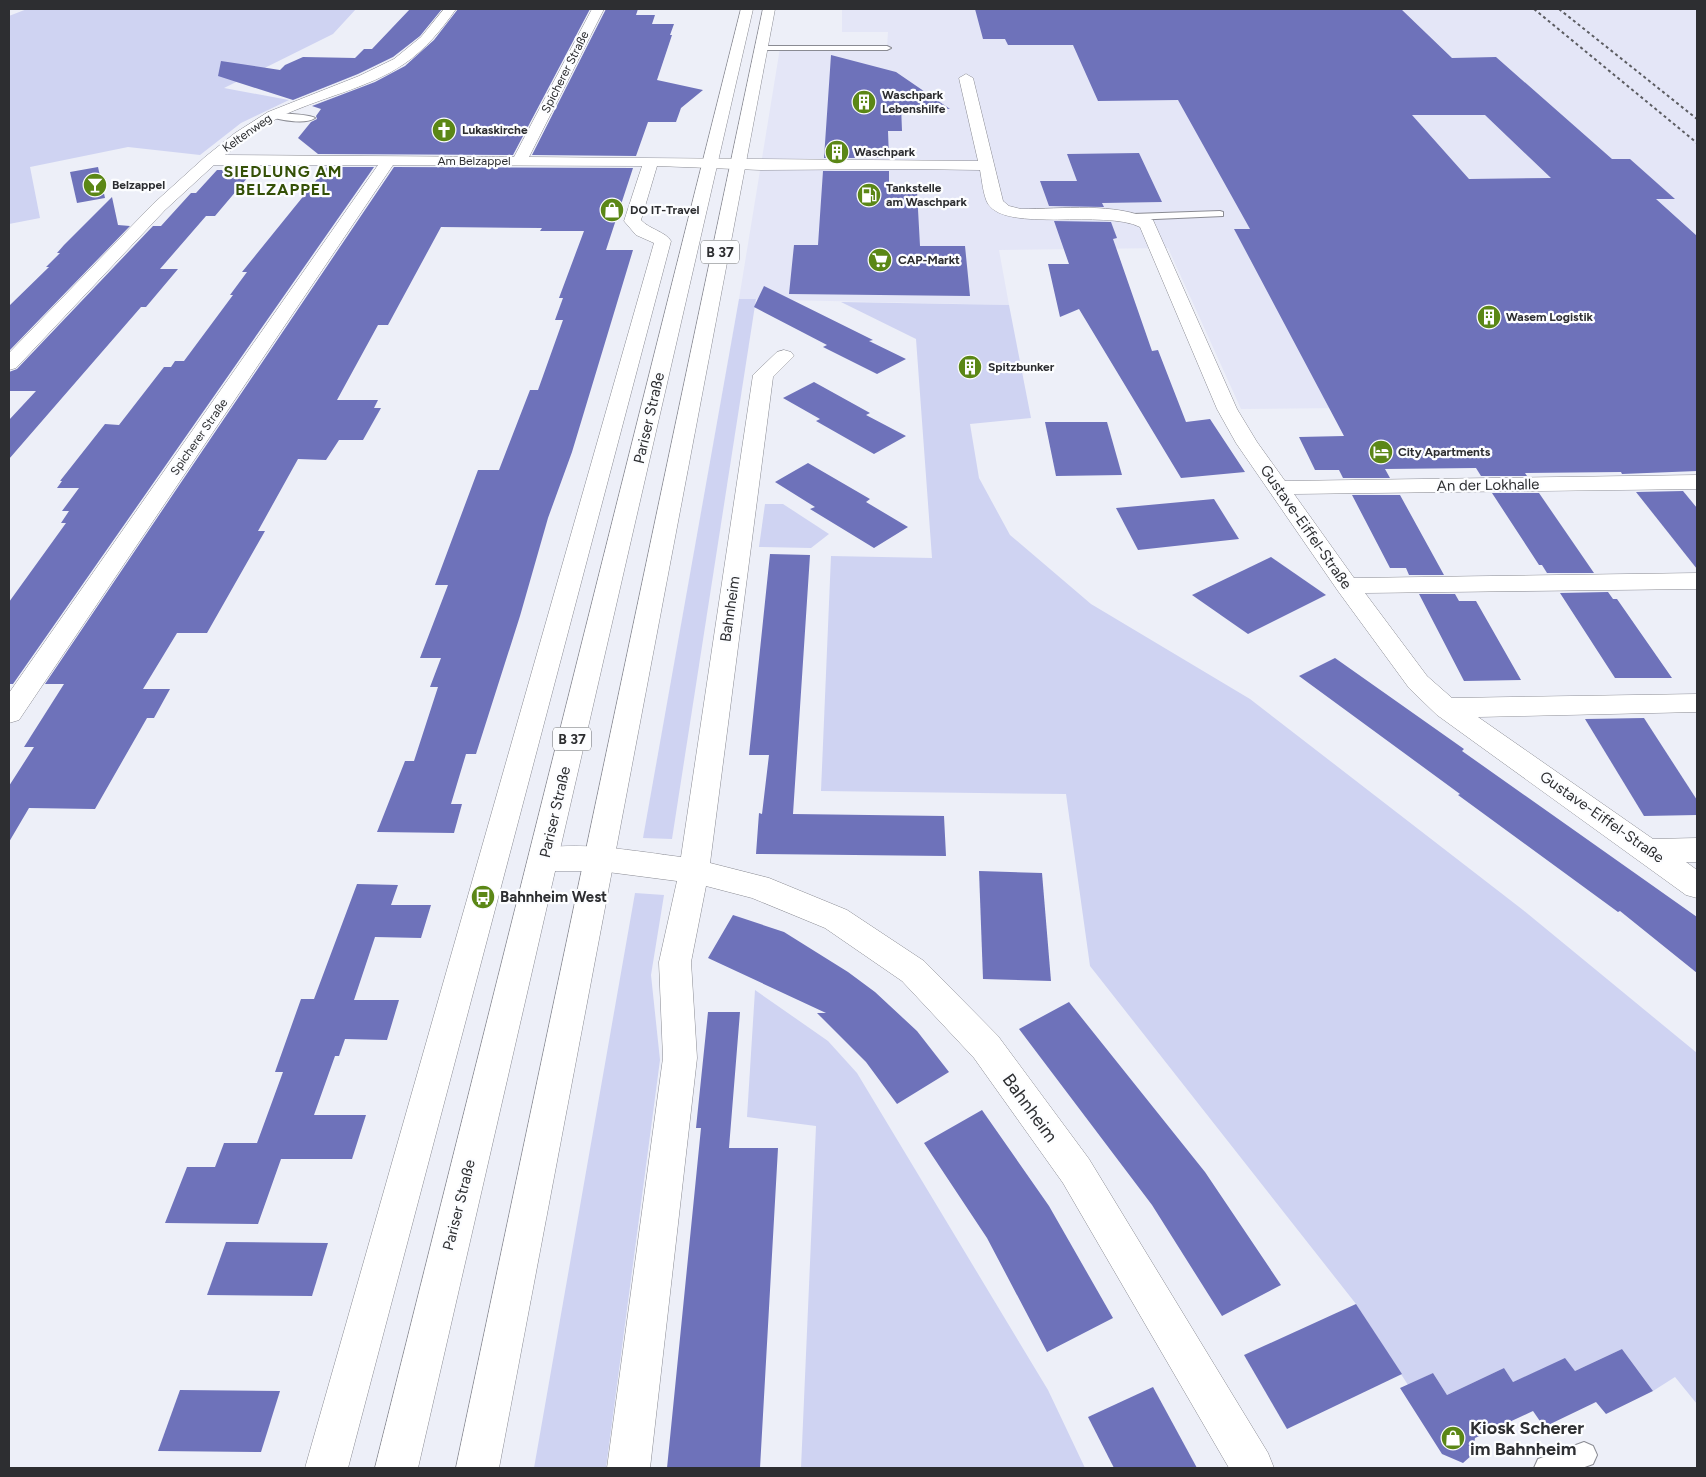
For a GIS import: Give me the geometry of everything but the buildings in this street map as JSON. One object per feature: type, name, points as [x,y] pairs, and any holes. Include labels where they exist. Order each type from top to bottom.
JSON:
[{"type":"street","name":"Keltenweg","points":[[9,364],[159,207],[210,160],[240,136],[272,115],[364,79],[399,62],[425,40],[450,9]]},
{"type":"street","name":"Spicherer Straße","points":[[519,161],[598,9]]},
{"type":"street","name":"Pariser Straße","points":[[396,1468],[747,9]]},
{"type":"street","name":"B 37","points":[[477,1468],[769,9]]},
{"type":"street","points":[[966,78],[995,202],[1003,210],[1021,214],[1111,214],[1133,217]]},
{"type":"street","name":"Am Belzappel","points":[[210,160],[710,162],[738,164]]},
{"type":"street","name":"Spicherer Straße","points":[[9,713],[388,162]]},
{"type":"street","name":"Pariser Straße","points":[[326,1468],[663,240],[642,231],[632,221],[651,162]]},
{"type":"street","points":[[738,164],[986,166]]},
{"type":"street","name":"Gustave-Eiffel-Straße","points":[[1133,217],[1147,224],[1227,409],[1247,443],[1347,586],[1418,682],[1446,708],[1697,886]]},
{"type":"street","name":"Bahnheim","points":[[694,871],[763,375],[784,356]]},
{"type":"street","name":"An der Lokhalle","points":[[1280,488],[1697,482]]},
{"type":"street","points":[[1347,586],[1697,581]]},
{"type":"street","points":[[1446,708],[1697,703]]},
{"type":"street","points":[[1650,851],[1697,850]]},
{"type":"street","name":"Bahnheim","points":[[544,859],[600,859],[694,871],[758,887],[836,918],[913,971],[986,1048],[1076,1171],[1253,1468]]},
{"type":"street","points":[[628,1468],[680,1058],[675,962],[694,871]]},
{"type":"lane","points":[[761,48],[887,48]]},
{"type":"lane","points":[[272,115],[291,118],[311,118]]},
{"type":"lane","points":[[1133,217],[1220,214]]},
{"type":"lane","points":[[1547,1468],[1584,1455]]},
{"type":"shaded area","points":[[27,9],[356,9],[333,34],[224,88],[289,100],[241,123],[200,155],[128,147],[30,167],[40,218],[9,224],[9,16]]},
{"type":"shaded area","points":[[842,9],[1697,9],[1697,404],[1241,409],[1168,248],[999,250],[1009,305],[739,299],[780,48],[887,48],[888,32],[842,32]]},
{"type":"shaded area","points":[[739,299],[756,299],[672,839],[643,838]]},
{"type":"shaded area","points":[[841,302],[1009,305],[1031,418],[970,424],[979,478],[1010,535],[1091,604],[1250,699],[1523,910],[1697,1053],[1697,1404],[1675,1377],[1653,1391],[1622,1349],[1575,1371],[1565,1359],[1513,1382],[1504,1368],[1447,1395],[1433,1373],[1408,1385],[1356,1304],[1090,966],[1066,794],[821,791],[831,556],[932,558],[916,339]]},
{"type":"shaded area","points":[[765,504],[783,504],[829,534],[811,548],[759,547]]},
{"type":"shaded area","points":[[635,893],[664,895],[651,975],[660,1060],[606,1468],[534,1468]]},
{"type":"shaded area","points":[[755,990],[828,1041],[857,1073],[1048,1390],[1085,1468],[801,1468],[816,1126],[747,1117]]},
{"type":"railway","points":[[1534,9],[1697,143]]},
{"type":"railway","points":[[1559,9],[1697,119]]},
{"type":"place","name":"Waschpark Lebenshilfe","points":[[864,102]]},
{"type":"place","name":"Lukaskirche","points":[[444,130]]},
{"type":"place","name":"Waschpark","points":[[837,152]]},
{"type":"place","name":"Belzappel","points":[[95,185]]},
{"type":"place","name":"Tankstelle am Waschpark","points":[[869,195]]},
{"type":"place","name":"DO IT-Travel","points":[[612,210]]},
{"type":"place","name":"CAP-Markt","points":[[880,260]]},
{"type":"place","name":"Wasem Logistik","points":[[1489,317]]},
{"type":"place","name":"Spitzbunker","points":[[970,367]]},
{"type":"place","name":"City Apartments","points":[[1381,452]]},
{"type":"place","name":"Bahnheim West","points":[[483,897]]},
{"type":"place","name":"Kiosk Scherer im Bahnheim","points":[[1453,1438]]},
{"type":"district","name":"SIEDLUNG AM BELZAPPEL","points":[[283,180]]}]
